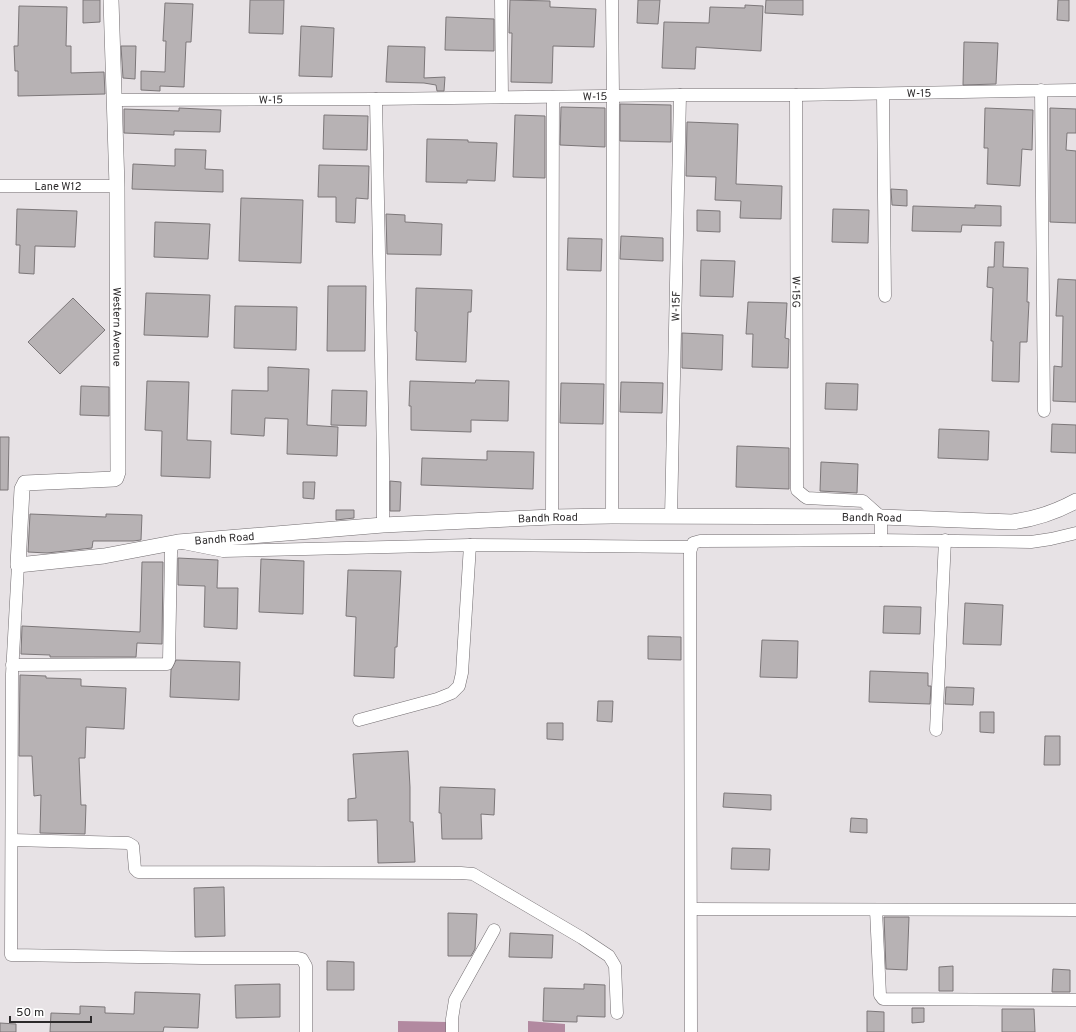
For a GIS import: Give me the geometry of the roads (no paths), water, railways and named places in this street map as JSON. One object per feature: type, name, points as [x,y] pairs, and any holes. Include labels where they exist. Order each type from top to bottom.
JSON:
[{"type":"street","name":"Western Avenue","points":[[18,565],[22,489],[25,483],[114,479],[116,478],[118,472],[117,186],[111,0]]},
{"type":"street","points":[[501,0],[502,97]]},
{"type":"street","points":[[612,0],[612,516]]},
{"type":"street","points":[[1041,90],[1044,411]]},
{"type":"street","name":"W-15","points":[[114,100],[796,95],[1076,90]]},
{"type":"street","points":[[883,94],[885,296]]},
{"type":"street","name":"W-15F","points":[[671,517],[680,95]]},
{"type":"street","name":"W-15G","points":[[796,95],[797,490],[807,498],[863,501],[880,517]]},
{"type":"street","points":[[552,97],[552,517]]},
{"type":"street","points":[[376,99],[383,450],[383,525]]},
{"type":"street","name":"Lane W12","points":[[0,186],[117,186]]},
{"type":"street","name":"Bandh Road","points":[[18,565],[104,556],[178,542],[383,525],[552,517],[612,516],[880,517],[1012,522],[1028,520],[1061,509],[1076,501]]},
{"type":"street","points":[[880,517],[881,540]]},
{"type":"street","points":[[691,1032],[691,547],[693,543],[700,541],[881,540],[1031,542],[1076,533]]},
{"type":"street","points":[[936,730],[945,540]]},
{"type":"street","points":[[8,671],[167,664],[169,660],[171,553],[172,546],[178,542],[223,551],[470,545],[691,547]]},
{"type":"street","points":[[359,720],[437,699],[452,693],[459,686],[462,673],[470,545]]},
{"type":"street","points":[[18,565],[8,671],[12,840],[6,955],[302,959],[306,966],[306,1032]]},
{"type":"street","points":[[12,840],[128,843],[133,846],[134,869],[138,872],[474,874],[582,938],[609,956],[615,966],[617,1013]]},
{"type":"street","points":[[692,909],[1076,910]]},
{"type":"street","points":[[876,910],[880,995],[883,999],[1076,1000]]},
{"type":"street","points":[[452,1032],[452,1019],[455,1000],[494,930]]}]
